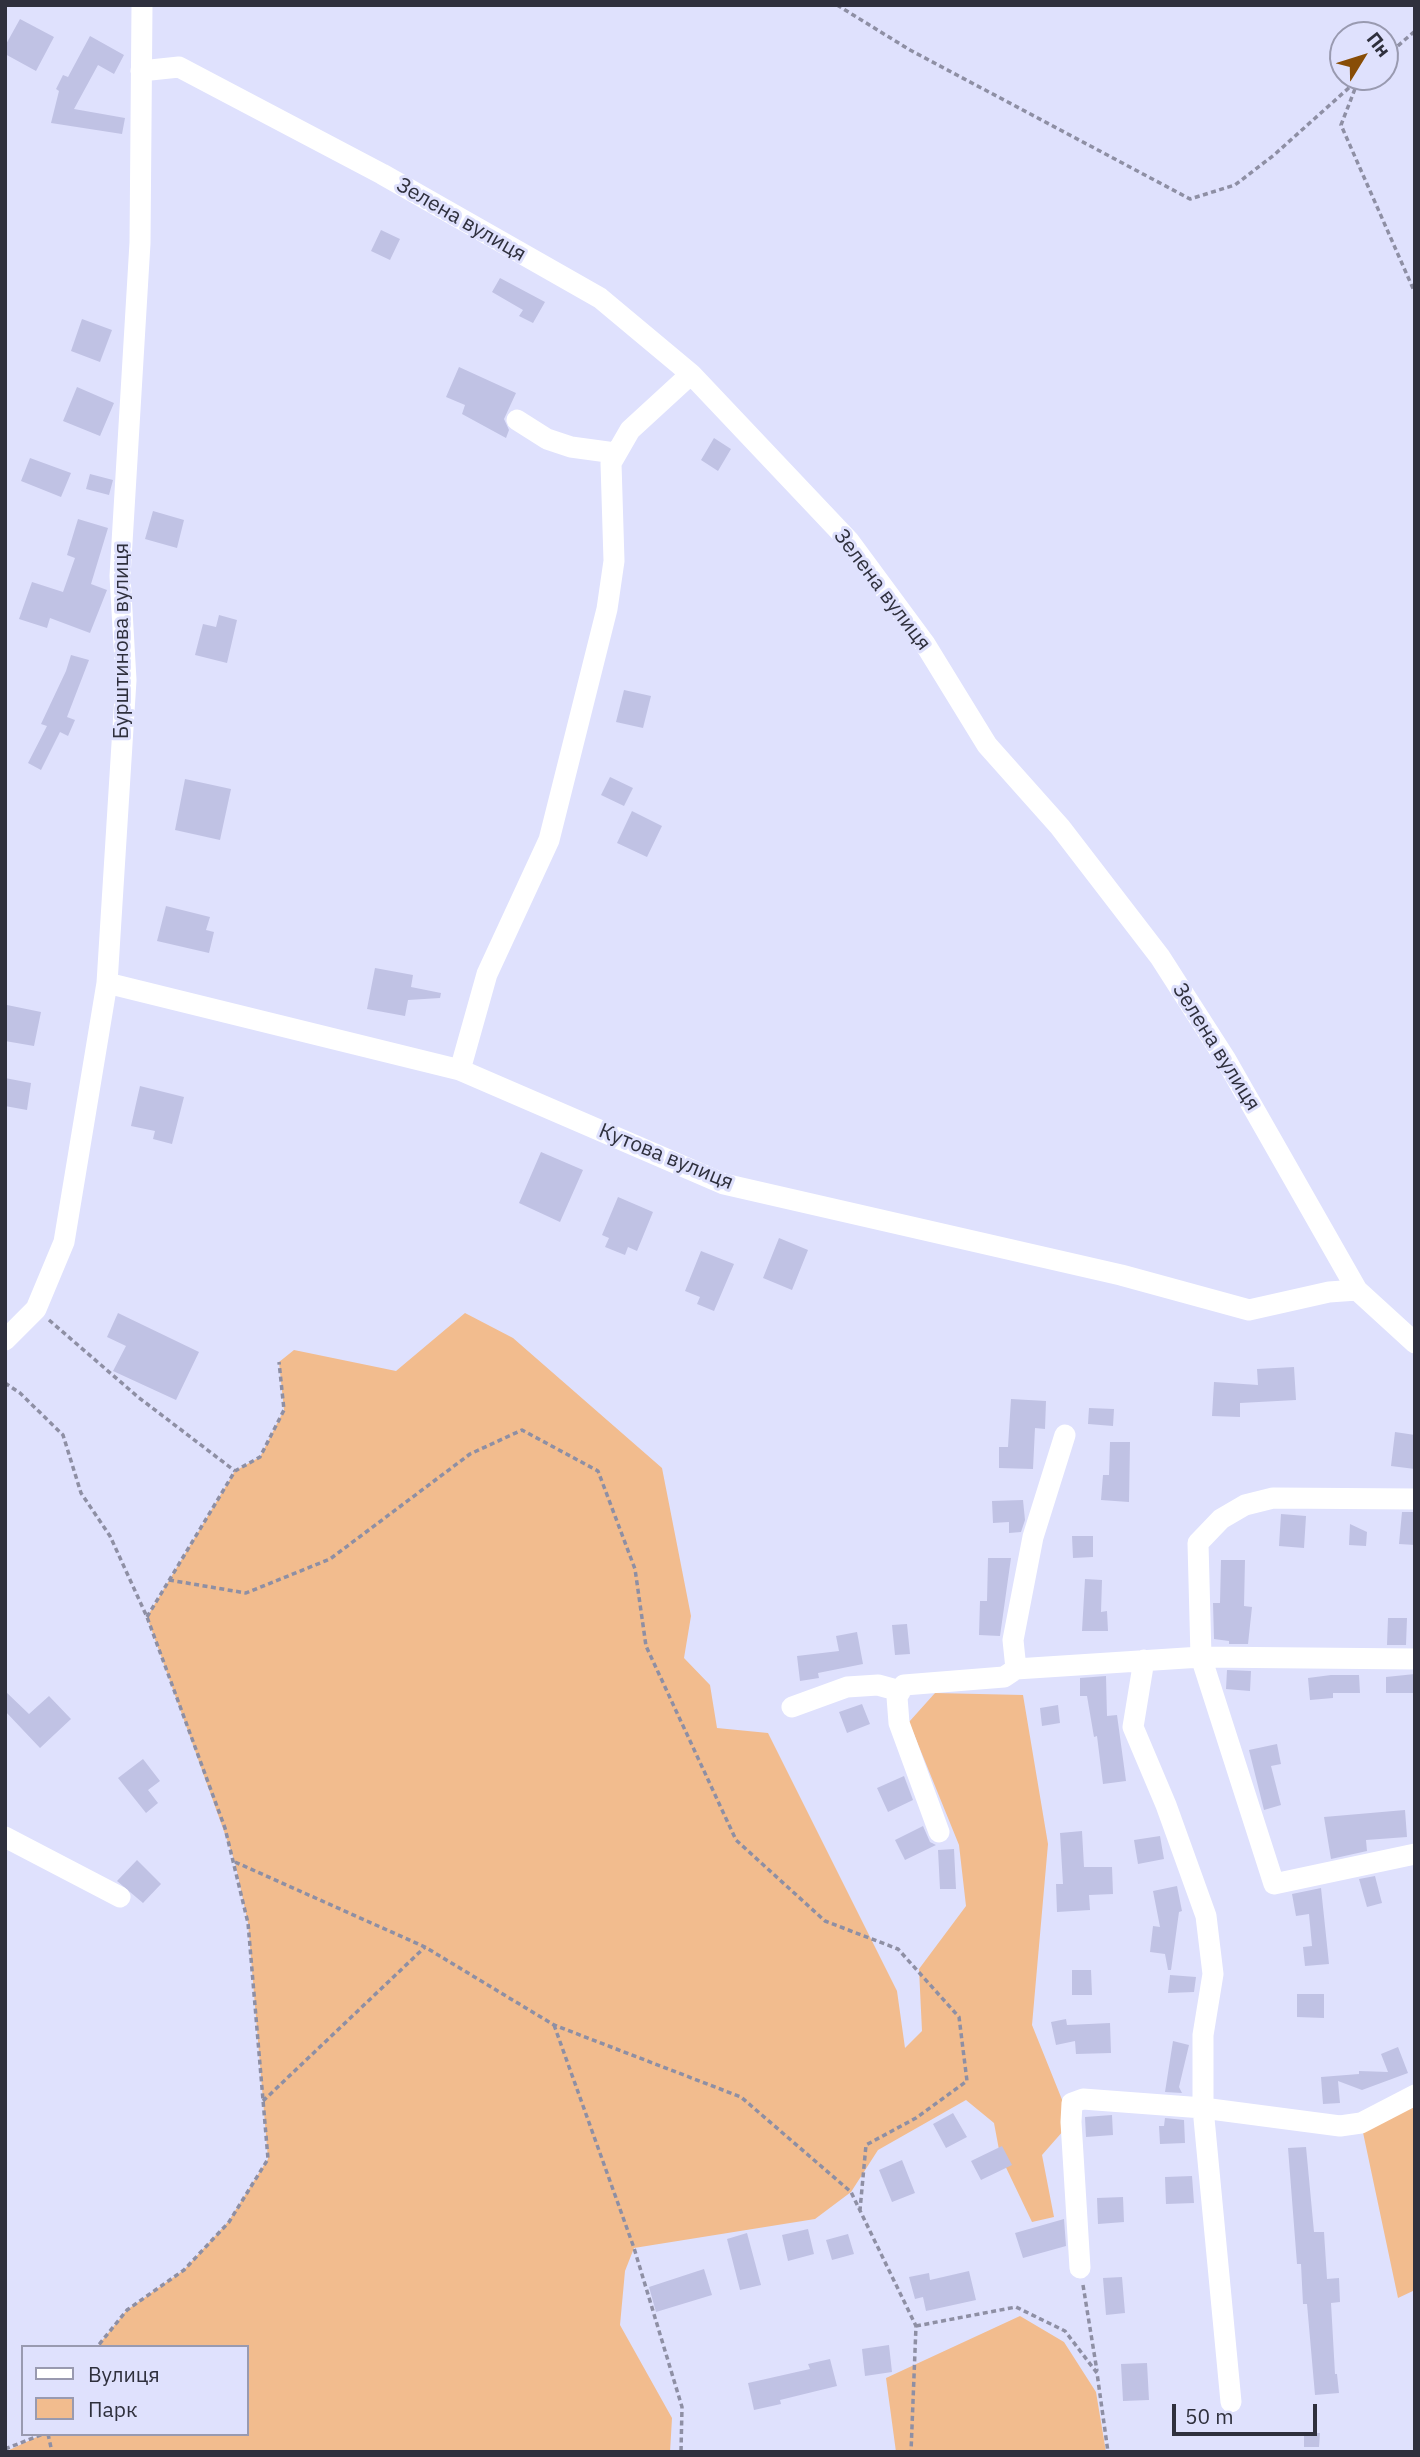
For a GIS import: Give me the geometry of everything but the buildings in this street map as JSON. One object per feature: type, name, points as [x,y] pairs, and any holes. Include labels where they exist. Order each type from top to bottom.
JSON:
[{"type":"street","name":"Бурштинова вулиця","points":[[5,1340],[36,1309],[64,1242],[107,983],[126,680],[120,576],[140,243],[142,5]]},
{"type":"street","name":"Зелена вулиця","points":[[141,71],[179,67],[382,174],[600,298],[691,374],[849,541],[925,644],[987,745],[1060,827],[1160,957],[1226,1059],[1357,1290],[1415,1343]]},
{"type":"street","points":[[460,1070],[486,974],[549,839],[601,636],[614,562],[611,463],[631,430],[691,374]]},
{"type":"street","points":[[517,420],[547,439],[571,447],[615,453]]},
{"type":"street","name":"Кутова вулиця","points":[[107,983],[460,1070],[724,1184],[1121,1275],[1249,1310],[1329,1292],[1357,1290]]},
{"type":"street","points":[[1016,1669],[1013,1640],[1033,1537],[1065,1435]]},
{"type":"street","points":[[1415,1499],[1273,1498],[1245,1505],[1221,1520],[1198,1543],[1201,1657],[1274,1884],[1415,1854]]},
{"type":"street","points":[[939,1832],[899,1723],[897,1697],[904,1685],[1004,1677],[1016,1669],[1201,1657],[1415,1659]]},
{"type":"street","points":[[1144,1660],[1133,1727],[1166,1805],[1206,1916],[1213,1973],[1203,2035],[1203,2108],[1231,2402]]},
{"type":"street","points":[[792,1707],[847,1687],[878,1685],[900,1691]]},
{"type":"street","points":[[5,1838],[120,1897]]},
{"type":"street","points":[[1080,2268],[1070,2122],[1072,2103],[1083,2099],[1203,2108],[1340,2126],[1362,2123],[1415,2095]]},
{"type":"path","points":[[838,5],[910,50],[1190,199],[1235,185],[1275,155],[1346,91]]},
{"type":"path","points":[[1399,45],[1415,31]]},
{"type":"path","points":[[1355,91],[1341,125],[1415,293]]},
{"type":"path","points":[[36,1309],[138,1397],[235,1471]]},
{"type":"path","points":[[147,1617],[235,1471],[260,1457],[284,1410],[279,1362]]},
{"type":"path","points":[[5,1383],[20,1393],[63,1435],[81,1493],[110,1536],[147,1617],[235,1862],[247,1923],[268,2159],[229,2222],[184,2270],[127,2310],[99,2345]]},
{"type":"path","points":[[169,1580],[246,1593],[330,1559],[470,1454],[522,1430],[598,1471],[635,1569],[646,1646],[736,1840],[825,1921],[898,1949],[959,2018],[967,2081],[916,2118],[866,2145],[860,2210]]},
{"type":"path","points":[[235,1862],[425,1947],[554,2025],[741,2097],[851,2192],[916,2326],[911,2452]]},
{"type":"path","points":[[263,2101],[425,1947]]},
{"type":"path","points":[[554,2025],[634,2248],[682,2407],[681,2452]]},
{"type":"path","points":[[1080,2268],[1108,2452]]},
{"type":"path","points":[[916,2326],[1016,2307],[1065,2331],[1097,2373]]},
{"type":"path","points":[[5,2449],[41,2436]]},
{"type":"green space","points":[[465,1313],[513,1338],[662,1468],[691,1616],[684,1658],[710,1685],[717,1728],[768,1733],[897,1991],[905,2048],[922,2031],[919,1969],[966,1906],[959,1845],[909,1722],[935,1693],[1023,1695],[1048,1844],[1032,2025],[1071,2122],[1042,2155],[1054,2217],[1032,2222],[1000,2155],[994,2123],[966,2100],[878,2150],[851,2192],[815,2219],[634,2248],[625,2271],[620,2325],[672,2418],[670,2452],[5,2452],[39,2436],[248,2436],[248,2345],[99,2345],[127,2310],[184,2270],[228,2222],[268,2159],[248,1923],[235,1862],[147,1617],[235,1471],[260,1457],[284,1410],[279,1362],[294,1350],[396,1371]]},
{"type":"green space","points":[[1415,2095],[1415,2290],[1398,2298],[1361,2123]]},
{"type":"green space","points":[[1020,2316],[1064,2342],[1096,2392],[1106,2452],[896,2452],[886,2378]]}]
